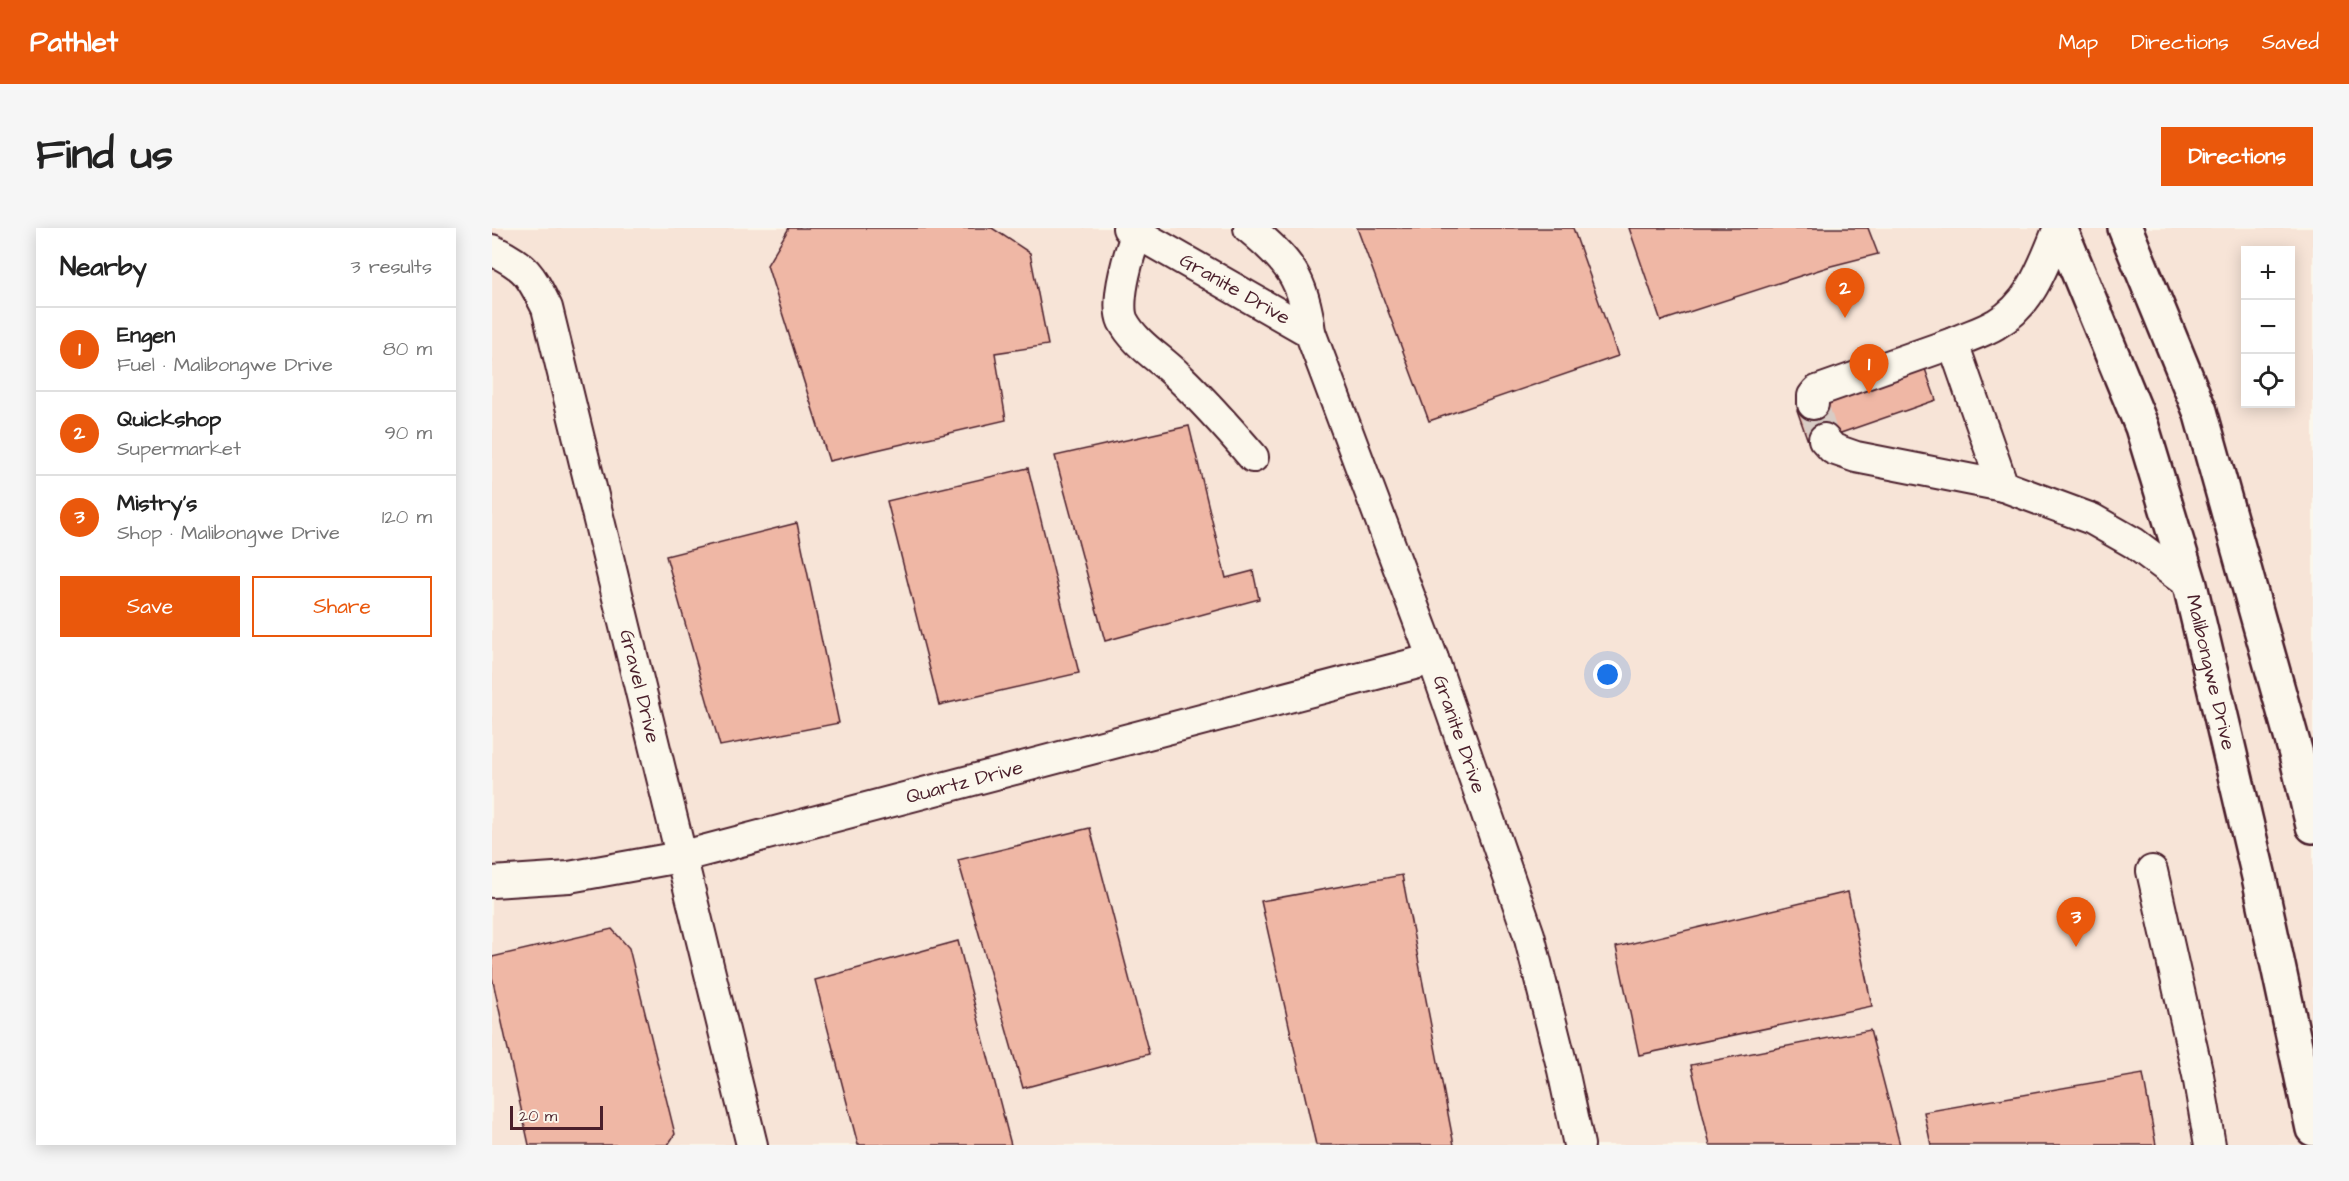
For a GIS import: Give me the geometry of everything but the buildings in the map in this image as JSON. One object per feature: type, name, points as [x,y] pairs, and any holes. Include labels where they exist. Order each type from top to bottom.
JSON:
[{"type":"main road","name":"Malibongwe Drive","points":[[2060,228],[2142,427],[2190,585],[2259,877],[2313,1129]]},
{"type":"main road","points":[[2125,228],[2200,411],[2296,754],[2313,826]]},
{"type":"street","name":"Granite Drive","points":[[1249,228],[1291,267],[1308,307],[1310,332],[1432,659],[1529,935],[1563,1070],[1579,1145]]},
{"type":"street","points":[[1814,404],[1817,391],[1953,343],[1998,323],[2022,302],[2034,287],[2060,228]]},
{"type":"street","name":"Granite Drive","points":[[1135,230],[1310,332]]},
{"type":"street","points":[[1135,230],[1120,303],[1122,319],[1134,337],[1185,382],[1253,457]]},
{"type":"street","name":"Gravel Drive","points":[[492,250],[511,259],[531,275],[547,308],[752,1145]]},
{"type":"street","points":[[1953,343],[2003,486]]},
{"type":"street","points":[[1824,439],[1833,449],[1856,457],[2003,486],[2092,519],[2134,543],[2190,585]]},
{"type":"street","name":"Quartz Drive","points":[[492,882],[569,877],[680,857],[1432,659]]},
{"type":"street","points":[[2152,871],[2198,1075],[2210,1145]]},
{"type":"shaded area","points":[[492,228],[2313,228],[2313,1145],[492,1145]]},
{"type":"tunnel","points":[[1813,404],[1824,439]]},
{"type":"place","name":"Quickshop","points":[[1845,318]]},
{"type":"place","name":"Engen","points":[[1869,394]]},
{"type":"place","name":"Mistry's","points":[[2076,947]]}]
